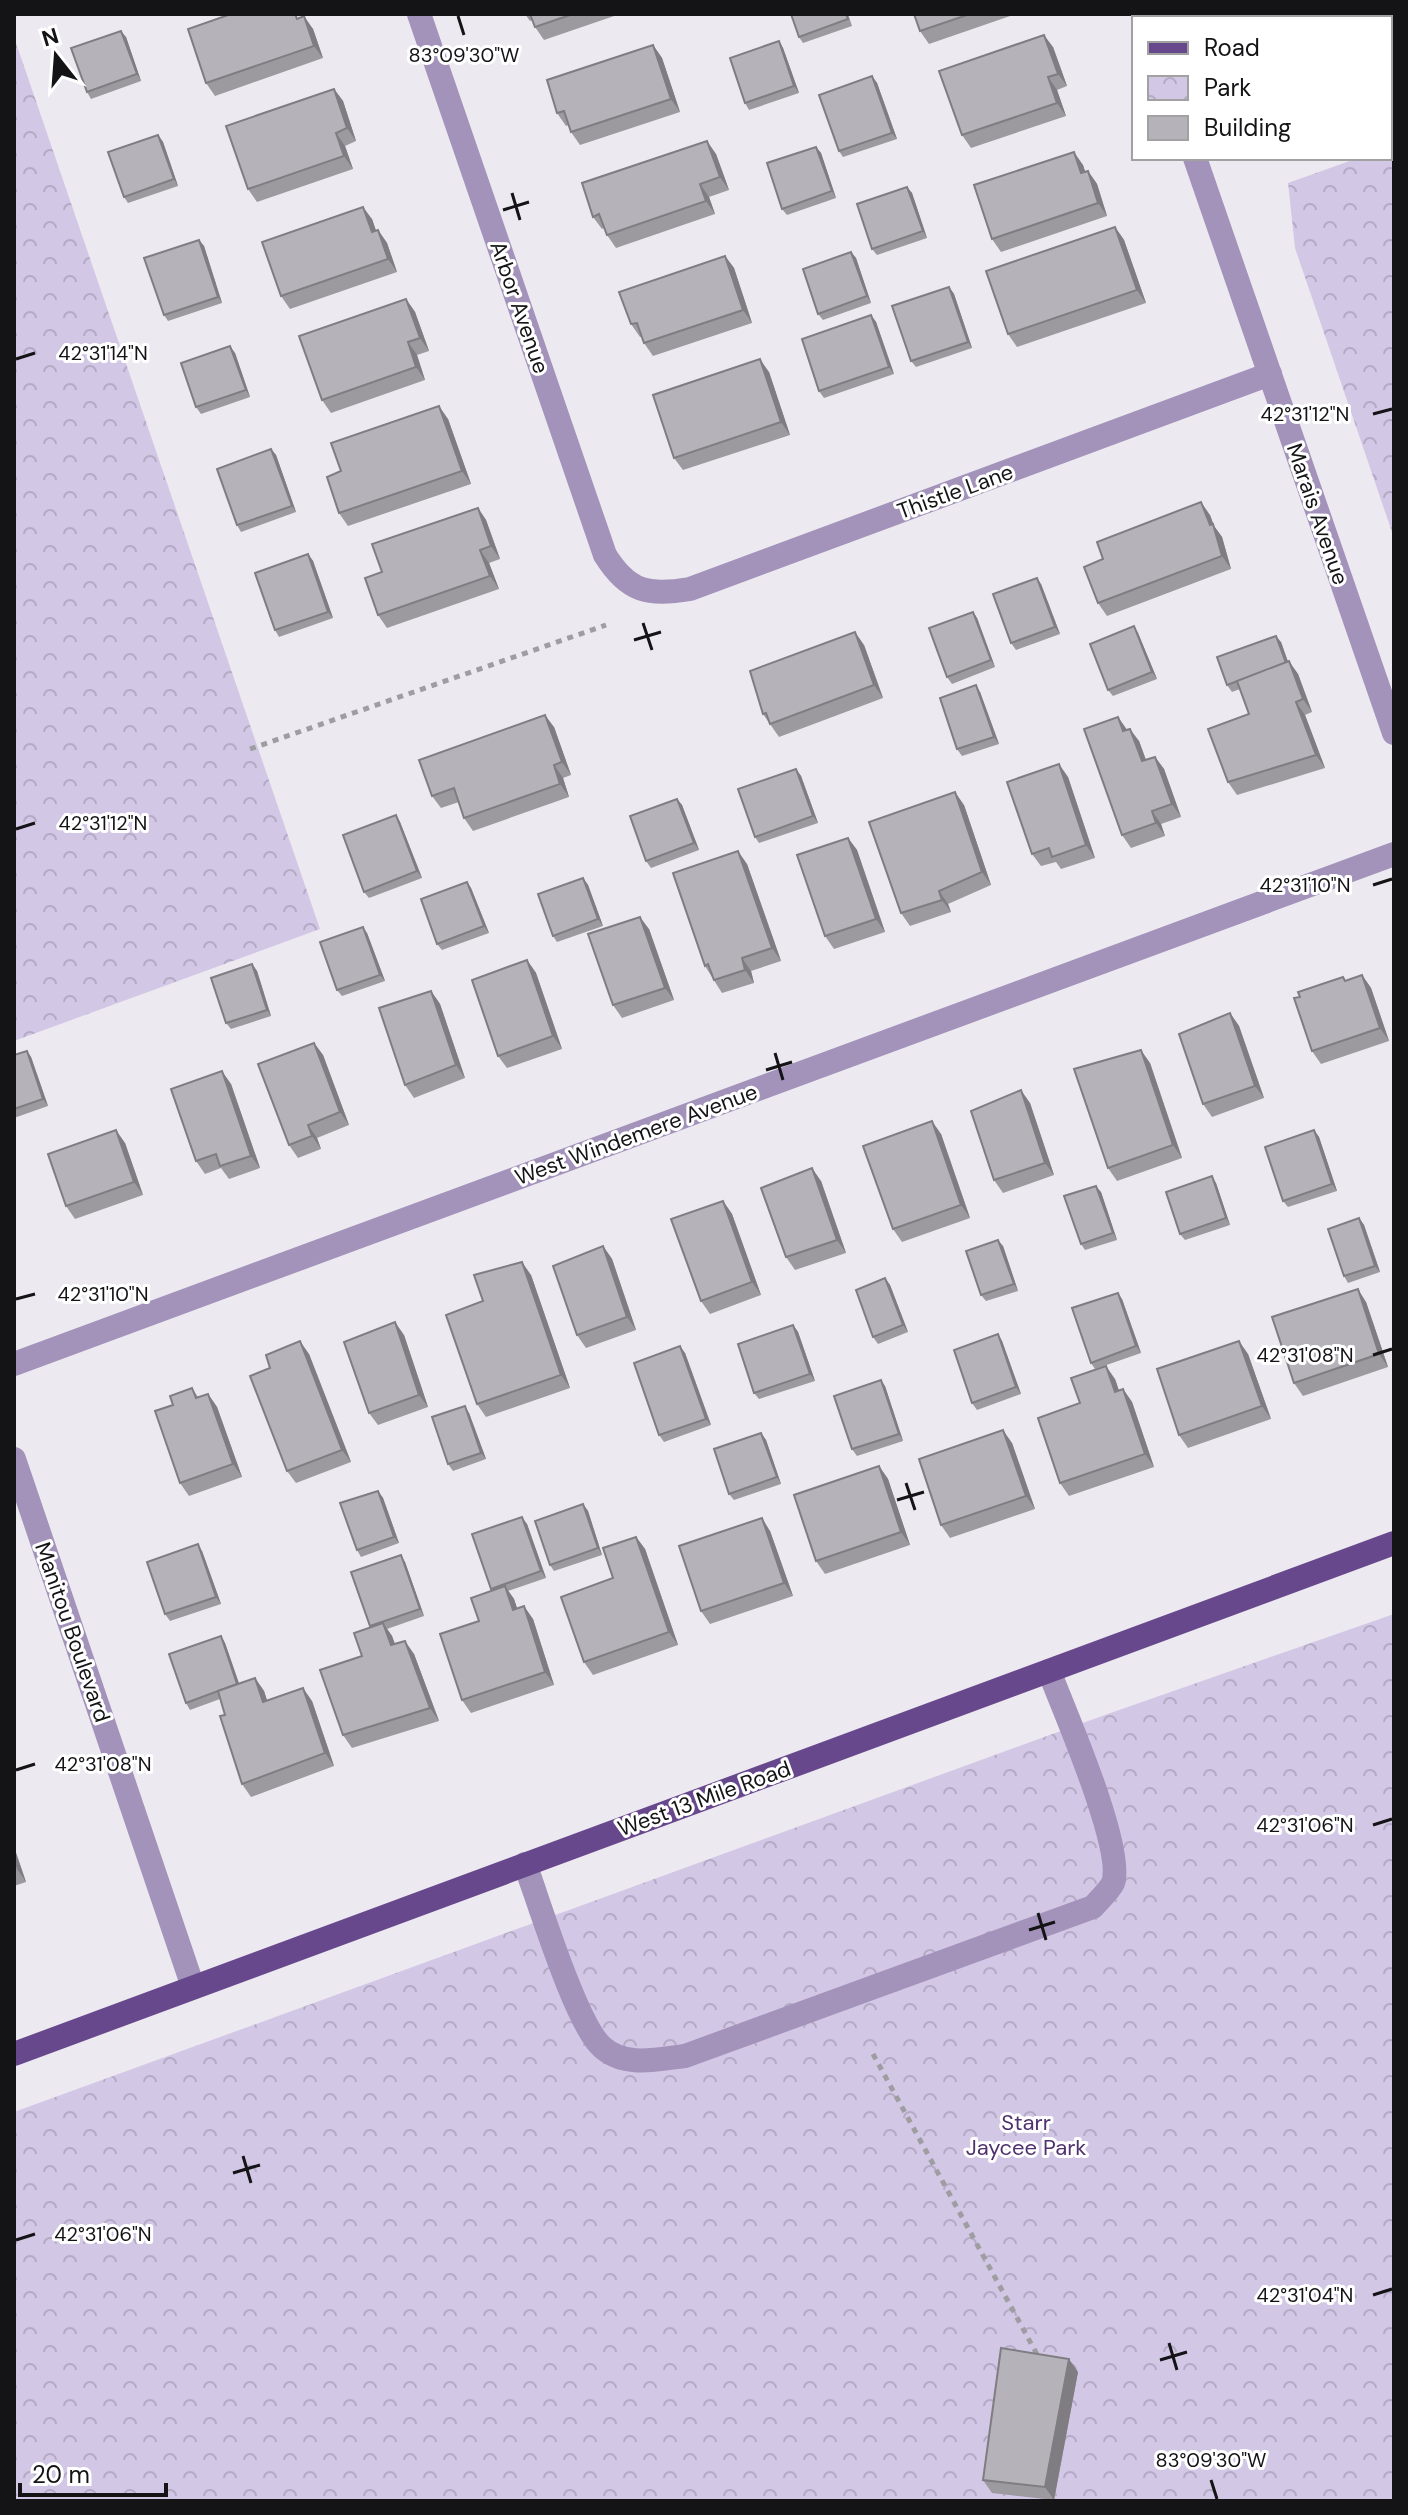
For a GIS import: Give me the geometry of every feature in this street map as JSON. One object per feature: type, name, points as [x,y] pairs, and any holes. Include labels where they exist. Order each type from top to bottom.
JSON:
[{"type":"main road","name":"West 13 Mile Road","points":[[14,2054],[1394,1543]]},
{"type":"street","name":"Arbor Avenue","points":[[419,14],[605,555],[619,576],[638,589]]},
{"type":"street","name":"Marais Avenue","points":[[1196,160],[1394,733]]},
{"type":"street","name":"Thistle Lane","points":[[638,589],[666,593],[690,589],[1270,374]]},
{"type":"street","name":"West Windemere Avenue","points":[[14,1364],[1394,854]]},
{"type":"street","name":"Manitou Boulevard","points":[[14,1459],[193,1987]]},
{"type":"street","points":[[525,1864],[577,2005],[602,2047],[637,2062],[685,2056],[1093,1907],[1113,1883],[1113,1856],[1104,1817],[1049,1671]]},
{"type":"path","points":[[250,749],[606,625]]},
{"type":"path","points":[[873,2054],[1044,2366]]},
{"type":"green space","points":[[14,37],[320,929],[14,1041]]},
{"type":"green space","points":[[1392,146],[1394,538],[1295,248],[1288,183],[1352,160],[1392,160]]},
{"type":"green space","name":"Starr Jaycee Park","points":[[1394,1614],[1394,2501],[14,2501],[14,2112],[1102,1716]]},
{"type":"building","points":[[231,14],[295,14],[297,19],[304,16],[314,46],[206,83],[188,29]]},
{"type":"building","points":[[530,14],[573,14],[535,27]]},
{"type":"building","points":[[791,14],[846,14],[848,19],[799,37]]},
{"type":"building","points":[[914,14],[970,14],[920,31]]},
{"type":"building","points":[[121,31],[137,74],[87,92],[71,48]]},
{"type":"building","points":[[1044,35],[1058,74],[1048,77],[1057,103],[962,135],[939,71]]},
{"type":"building","points":[[779,41],[794,86],[745,103],[730,58]]},
{"type":"building","points":[[653,45],[671,99],[571,132],[564,111],[557,113],[547,80]]},
{"type":"building","points":[[872,76],[892,133],[839,151],[819,95]]},
{"type":"building","points":[[334,89],[347,128],[336,133],[344,156],[248,189],[226,126]]},
{"type":"building","points":[[158,135],[174,179],[124,197],[108,152]]},
{"type":"building","points":[[707,141],[720,177],[700,184],[706,201],[607,235],[599,214],[593,217],[582,183]]},
{"type":"building","points":[[816,147],[832,191],[782,209],[767,163]]},
{"type":"building","points":[[1074,152],[1081,173],[1088,171],[1098,203],[992,239],[974,185]]},
{"type":"building","points":[[907,187],[923,231],[872,249],[857,204]]},
{"type":"building","points":[[363,207],[372,232],[378,230],[388,259],[281,296],[262,242]]},
{"type":"building","points":[[1115,227],[1137,290],[1008,334],[986,271]]},
{"type":"building","points":[[199,240],[218,297],[164,315],[144,258]]},
{"type":"building","points":[[851,252],[867,296],[818,314],[803,269]]},
{"type":"building","points":[[725,256],[743,310],[644,343],[637,323],[631,324],[619,292]]},
{"type":"building","points":[[949,287],[968,342],[911,361],[892,306]]},
{"type":"building","points":[[406,299],[420,338],[408,342],[416,367],[322,400],[299,336]]},
{"type":"building","points":[[871,315],[889,367],[819,391],[802,339]]},
{"type":"building","points":[[230,346],[246,390],[196,407],[181,363]]},
{"type":"building","points":[[760,359],[781,422],[674,458],[653,395]]},
{"type":"building","points":[[439,406],[462,471],[339,513],[327,477],[341,471],[331,443]]},
{"type":"building","points":[[271,449],[292,506],[237,525],[217,469]]},
{"type":"building","points":[[1201,502],[1210,525],[1213,524],[1222,556],[1098,603],[1084,567],[1103,559],[1097,542]]},
{"type":"building","points":[[478,508],[491,546],[480,550],[490,576],[378,615],[365,578],[382,572],[372,544]]},
{"type":"building","points":[[308,554],[328,612],[275,630],[255,573]]},
{"type":"building","points":[[1037,578],[1055,627],[1011,643],[993,594]]},
{"type":"building","points":[[973,612],[991,660],[947,677],[929,628]]},
{"type":"building","points":[[1134,626],[1152,672],[1108,690],[1090,644]]},
{"type":"building","points":[[855,632],[874,685],[770,724],[766,713],[763,714],[750,671]]},
{"type":"building","points":[[1276,636],[1286,663],[1227,685],[1217,657]]},
{"type":"building","points":[[1289,661],[1303,699],[1296,702],[1316,755],[1228,782],[1208,729],[1249,714],[1237,681]]},
{"type":"building","points":[[976,685],[994,737],[957,749],[940,698]]},
{"type":"building","points":[[545,715],[562,762],[554,765],[560,784],[464,818],[454,788],[432,796],[419,760]]},
{"type":"building","points":[[1118,717],[1123,731],[1130,729],[1142,761],[1155,757],[1172,804],[1152,811],[1156,823],[1122,835],[1084,729]]},
{"type":"building","points":[[1059,764],[1086,845],[1052,857],[1049,848],[1032,854],[1007,782]]},
{"type":"building","points":[[796,769],[813,816],[755,837],[738,789]]},
{"type":"building","points":[[955,792],[982,872],[939,891],[942,900],[901,913],[869,822]]},
{"type":"building","points":[[677,799],[694,843],[646,861],[630,816]]},
{"type":"building","points":[[396,815],[417,871],[364,892],[343,835]]},
{"type":"building","points":[[848,838],[876,919],[825,936],[797,855]]},
{"type":"building","points":[[738,851],[772,948],[742,958],[745,970],[714,980],[708,964],[705,966],[673,873]]},
{"type":"building","points":[[583,878],[598,919],[553,936],[538,894]]},
{"type":"building","points":[[467,882],[484,926],[437,944],[421,899]]},
{"type":"building","points":[[640,917],[665,988],[613,1005],[588,934]]},
{"type":"building","points":[[363,927],[380,975],[337,990],[320,942]]},
{"type":"building","points":[[527,960],[553,1036],[498,1056],[472,980]]},
{"type":"building","points":[[252,964],[267,1010],[226,1023],[211,978]]},
{"type":"building","points":[[1362,975],[1380,1028],[1312,1051],[1294,998],[1300,997],[1298,992],[1343,977],[1345,981]]},
{"type":"building","points":[[431,991],[456,1065],[405,1085],[379,1008]]},
{"type":"building","points":[[1230,1013],[1255,1086],[1203,1104],[1179,1034]]},
{"type":"building","points":[[314,1043],[340,1112],[308,1125],[312,1136],[289,1145],[258,1064]]},
{"type":"building","points":[[1141,1050],[1173,1145],[1108,1168],[1074,1069]]},
{"type":"building","points":[[27,1051],[43,1099],[14,1109],[14,1055]]},
{"type":"building","points":[[222,1071],[251,1156],[220,1166],[216,1154],[196,1161],[171,1089]]},
{"type":"building","points":[[1021,1090],[1045,1163],[994,1180],[971,1111]]},
{"type":"building","points":[[932,1121],[961,1205],[893,1229],[863,1146]]},
{"type":"building","points":[[116,1130],[134,1182],[66,1206],[48,1154]]},
{"type":"building","points":[[1314,1130],[1332,1184],[1283,1201],[1265,1147]]},
{"type":"building","points":[[812,1168],[837,1240],[786,1257],[761,1188]]},
{"type":"building","points":[[1212,1176],[1226,1218],[1180,1234],[1166,1192]]},
{"type":"building","points":[[1096,1186],[1113,1233],[1081,1244],[1064,1196]]},
{"type":"building","points":[[723,1201],[752,1282],[701,1301],[671,1219]]},
{"type":"building","points":[[1359,1218],[1375,1266],[1344,1276],[1328,1229]]},
{"type":"building","points":[[998,1240],[1014,1284],[981,1295],[966,1251]]},
{"type":"building","points":[[603,1246],[627,1317],[577,1335],[553,1266]]},
{"type":"building","points":[[522,1262],[561,1375],[477,1404],[446,1315],[483,1301],[474,1275]]},
{"type":"building","points":[[885,1278],[903,1325],[873,1337],[856,1290]]},
{"type":"building","points":[[1358,1289],[1379,1354],[1294,1383],[1272,1317]]},
{"type":"building","points":[[1118,1293],[1136,1346],[1091,1363],[1072,1308]]},
{"type":"building","points":[[395,1322],[419,1395],[369,1413],[344,1342]]},
{"type":"building","points":[[793,1325],[810,1374],[754,1393],[738,1344]]},
{"type":"building","points":[[998,1334],[1016,1387],[972,1403],[954,1350]]},
{"type":"building","points":[[300,1341],[342,1450],[287,1471],[250,1376],[270,1368],[266,1355]]},
{"type":"building","points":[[1239,1341],[1262,1406],[1179,1435],[1157,1369]]},
{"type":"building","points":[[680,1346],[706,1419],[659,1435],[634,1363]]},
{"type":"building","points":[[1106,1366],[1115,1392],[1123,1389],[1145,1454],[1060,1483],[1038,1418],[1080,1403],[1071,1378]]},
{"type":"building","points":[[881,1380],[899,1434],[852,1449],[834,1396]]},
{"type":"building","points":[[192,1388],[196,1398],[208,1394],[233,1464],[180,1483],[155,1411],[173,1405],[170,1396]]},
{"type":"building","points":[[465,1406],[481,1453],[448,1464],[432,1417]]},
{"type":"building","points":[[1003,1430],[1026,1496],[941,1525],[919,1459]]},
{"type":"building","points":[[761,1433],[777,1477],[729,1494],[714,1449]]},
{"type":"building","points":[[879,1466],[901,1532],[816,1561],[794,1495]]},
{"type":"building","points":[[378,1491],[394,1537],[357,1550],[340,1503]]},
{"type":"building","points":[[583,1504],[598,1548],[550,1565],[535,1521]]},
{"type":"building","points":[[522,1517],[541,1571],[491,1589],[472,1534]]},
{"type":"building","points":[[762,1518],[784,1583],[701,1611],[679,1546]]},
{"type":"building","points":[[636,1537],[669,1632],[584,1662],[561,1597],[613,1578],[603,1548]]},
{"type":"building","points":[[198,1544],[216,1597],[165,1614],[147,1562]]},
{"type":"building","points":[[401,1555],[420,1609],[370,1626],[351,1572]]},
{"type":"building","points":[[505,1586],[513,1610],[524,1606],[545,1672],[462,1700],[440,1634],[479,1621],[471,1598]]},
{"type":"building","points":[[383,1623],[391,1645],[405,1641],[430,1708],[343,1735],[320,1670],[362,1656],[354,1633]]},
{"type":"building","points":[[221,1636],[237,1684],[186,1703],[169,1654]]},
{"type":"building","points":[[255,1678],[263,1702],[303,1688],[325,1753],[242,1784],[220,1716],[225,1715],[218,1691]]},
{"type":"building","points":[[1001,2348],[1069,2359],[1045,2487],[983,2480]]}]
